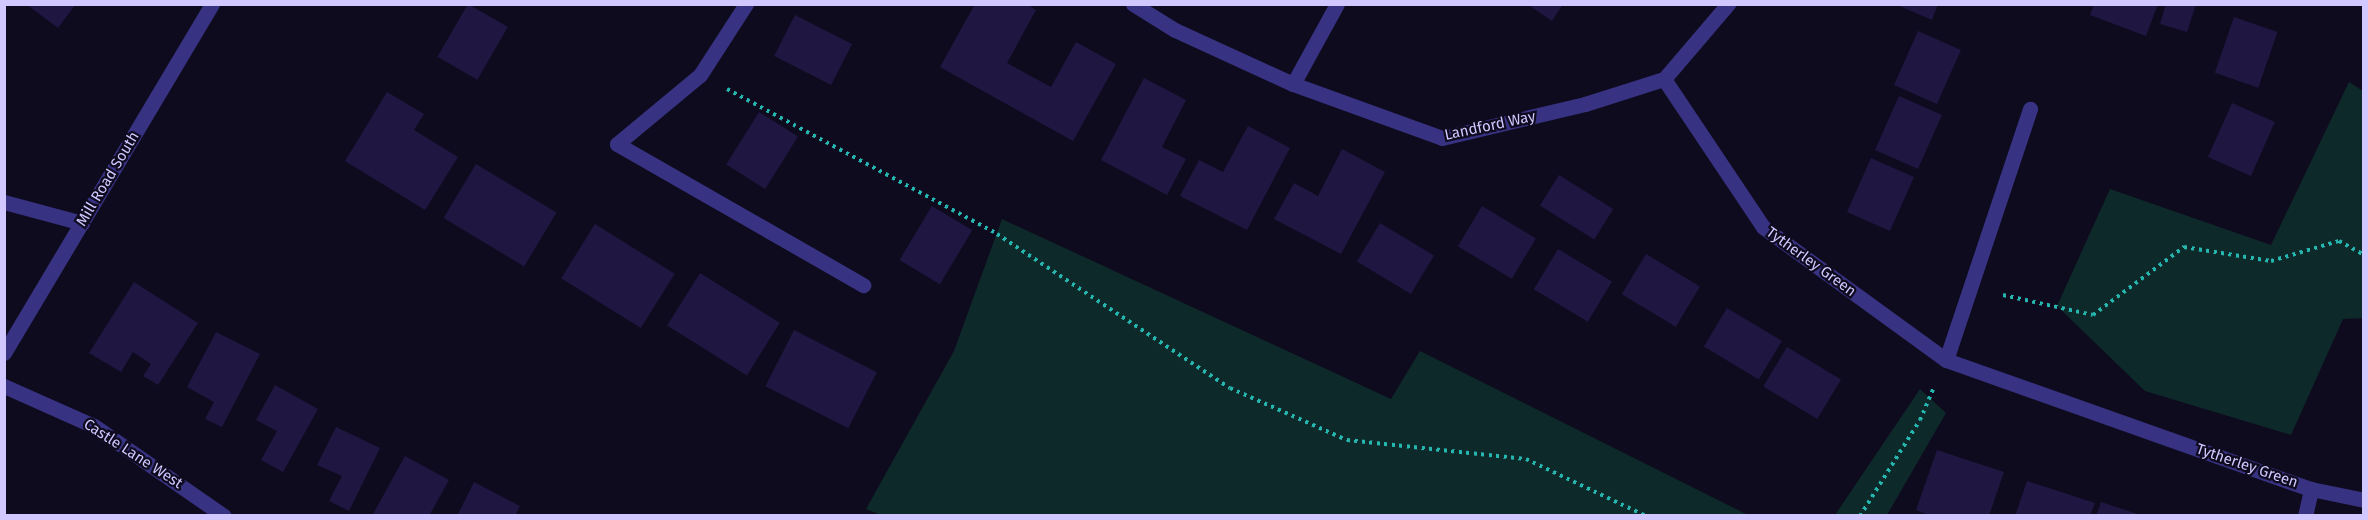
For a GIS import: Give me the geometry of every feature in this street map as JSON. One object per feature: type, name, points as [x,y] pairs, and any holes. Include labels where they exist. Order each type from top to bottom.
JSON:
[{"type":"street","name":"Mill Road South","points":[[4,353],[212,4]]},
{"type":"street","points":[[746,4],[700,75],[618,144],[863,285]]},
{"type":"street","name":"Landford Way","points":[[1133,4],[1175,30],[1293,84],[1442,138],[1585,104],[1664,79]]},
{"type":"street","points":[[1293,84],[1337,4]]},
{"type":"street","points":[[1664,79],[1728,4]]},
{"type":"street","name":"Tytherley Green","points":[[1664,79],[1763,227],[1946,360],[2311,489],[2364,500]]},
{"type":"street","points":[[1946,360],[2030,109]]},
{"type":"street","points":[[4,202],[82,224]]},
{"type":"street","name":"Castle Lane West","points":[[4,386],[94,426],[224,516]]},
{"type":"street","name":"Tytherley Green","points":[[2305,516],[2311,489]]},
{"type":"path","points":[[700,75],[997,234],[1230,388],[1347,440],[1526,459],[1646,516]]},
{"type":"path","points":[[1970,288],[2092,315],[2184,247],[2271,261],[2339,241],[2364,255]]},
{"type":"path","points":[[1860,516],[1920,420],[1946,360]]},
{"type":"green space","points":[[2349,82],[2363,91],[2363,318],[2343,319],[2291,435],[2145,391],[2057,306],[2110,189],[2271,245]]},
{"type":"green space","points":[[1002,219],[1391,399],[1420,351],[1748,515],[883,516],[866,509],[954,351]]},
{"type":"green space","points":[[1920,389],[1946,413],[1887,515],[1835,515]]},
{"type":"building","points":[[26,4],[76,4],[58,28]]},
{"type":"building","points":[[468,4],[508,27],[477,80],[438,57]]},
{"type":"building","points":[[975,4],[1026,4],[1036,10],[1007,63],[1051,87],[1076,42],[1116,64],[1073,141],[940,67]]},
{"type":"building","points":[[1527,4],[1563,4],[1552,21]]},
{"type":"building","points":[[1895,4],[1938,4],[1932,20]]},
{"type":"building","points":[[2094,4],[2158,4],[2146,36],[2090,15]]},
{"type":"building","points":[[2166,4],[2196,4],[2187,32],[2160,24]]},
{"type":"building","points":[[795,15],[852,44],[831,85],[774,56]]},
{"type":"building","points":[[2234,17],[2277,32],[2258,88],[2215,73]]},
{"type":"building","points":[[1918,31],[1961,50],[1937,104],[1894,85]]},
{"type":"building","points":[[1144,78],[1186,100],[1162,147],[1186,159],[1167,195],[1101,160]]},
{"type":"building","points":[[387,92],[424,114],[414,130],[458,157],[425,210],[345,161]]},
{"type":"building","points":[[1899,96],[1942,115],[1918,169],[1875,150]]},
{"type":"building","points":[[2232,103],[2275,122],[2251,176],[2208,157]]},
{"type":"building","points":[[759,112],[798,136],[765,189],[726,165]]},
{"type":"building","points":[[1248,126],[1290,148],[1247,230],[1180,196],[1199,160],[1223,172]]},
{"type":"building","points":[[1342,149],[1385,172],[1341,254],[1274,219],[1294,183],[1318,196]]},
{"type":"building","points":[[1871,158],[1914,177],[1890,231],[1847,212]]},
{"type":"building","points":[[476,164],[557,212],[524,266],[444,218]]},
{"type":"building","points":[[1559,175],[1613,209],[1594,239],[1540,206]]},
{"type":"building","points":[[932,206],[972,230],[940,284],[900,260]]},
{"type":"building","points":[[1482,206],[1536,238],[1512,279],[1458,246]]},
{"type":"building","points":[[1380,223],[1434,255],[1411,294],[1357,262]]},
{"type":"building","points":[[595,224],[675,274],[641,328],[561,278]]},
{"type":"building","points":[[1558,249],[1612,281],[1588,322],[1534,289]]},
{"type":"building","points":[[1646,254],[1700,286],[1676,327],[1622,294]]},
{"type":"building","points":[[700,273],[780,323],[747,375],[667,326]]},
{"type":"building","points":[[134,282],[198,323],[158,385],[143,376],[151,364],[133,352],[121,372],[89,353]]},
{"type":"building","points":[[1727,308],[1782,341],[1759,380],[1704,347]]},
{"type":"building","points":[[794,330],[877,372],[848,428],[765,386]]},
{"type":"building","points":[[216,332],[260,354],[222,427],[205,419],[214,402],[187,387]]},
{"type":"building","points":[[1787,347],[1841,379],[1817,419],[1763,386]]},
{"type":"building","points":[[275,385],[318,409],[283,472],[261,460],[277,431],[256,420]]},
{"type":"building","points":[[336,427],[380,448],[349,511],[329,501],[342,476],[317,465]]},
{"type":"building","points":[[1937,450],[2004,472],[1989,516],[1931,516],[1916,510]]},
{"type":"building","points":[[405,456],[449,480],[429,516],[372,516]]},
{"type":"building","points":[[2027,481],[2095,503],[2090,516],[2015,516]]},
{"type":"building","points":[[474,482],[520,506],[515,516],[457,516]]},
{"type":"building","points":[[2101,502],[2141,515],[2141,516],[2096,516]]}]
